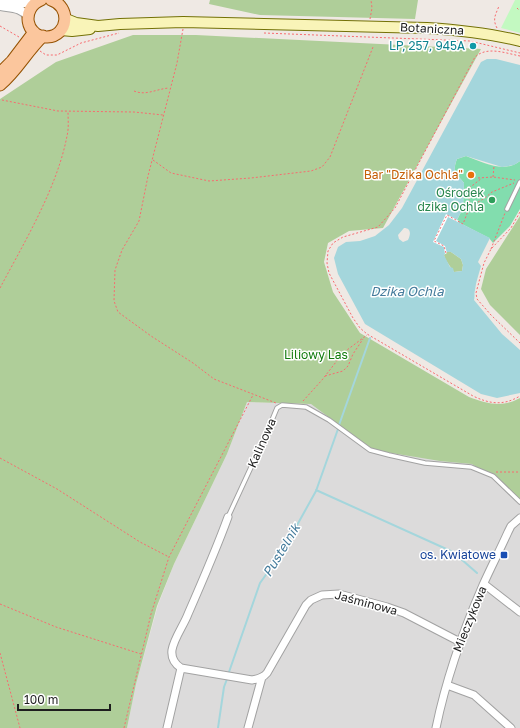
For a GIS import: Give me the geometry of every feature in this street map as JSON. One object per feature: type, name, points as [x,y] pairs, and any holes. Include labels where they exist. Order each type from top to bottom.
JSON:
[{"type":"main road","points":[[38,2],[32,7],[28,17],[30,27],[38,34],[53,36],[62,30],[66,19],[63,4],[52,0]]},
{"type":"main road","points":[[66,19],[76,23],[98,26]]},
{"type":"main road","name":"Botaniczna","points":[[98,26],[183,22],[464,30],[520,41]]},
{"type":"main road","points":[[62,30],[82,31],[98,26]]},
{"type":"main road","points":[[0,72],[30,44],[38,34]]},
{"type":"main road","points":[[0,85],[14,72],[30,44]]},
{"type":"street","points":[[0,5],[8,1],[32,4],[38,2]]},
{"type":"street","points":[[0,5],[21,10],[25,12],[28,17]]},
{"type":"street","name":"Kalinowa","points":[[181,668],[173,659],[172,652],[174,645],[194,602],[228,517]]},
{"type":"street","name":"Mieczykowa","points":[[436,728],[460,642],[484,584],[511,526],[520,518]]},
{"type":"street","points":[[484,584],[520,612]]},
{"type":"street","name":"Jaśminowa","points":[[248,728],[262,677],[267,673],[306,605],[311,600],[322,595],[339,594],[387,607],[404,613],[460,642]]},
{"type":"street","points":[[166,728],[181,668],[252,680],[257,680],[262,677]]},
{"type":"street","points":[[447,685],[474,695],[511,728]]},
{"type":"lane","points":[[507,209],[520,181]]},
{"type":"lane","name":"Kalinowa","points":[[228,517],[265,437],[276,408],[282,405],[306,408],[329,420],[370,450],[425,463],[471,467],[492,476],[520,502]]},
{"type":"path","points":[[368,27],[372,8],[371,0]]},
{"type":"path","points":[[499,6],[494,18],[494,23],[497,28],[502,30]]},
{"type":"path","points":[[183,22],[176,63],[152,160],[139,221],[122,250],[115,270],[114,301],[118,312],[214,379],[282,405]]},
{"type":"path","points":[[0,26],[46,55],[55,56],[61,54],[70,47],[81,43],[125,32]]},
{"type":"path","points":[[260,33],[470,41],[520,53]]},
{"type":"path","points":[[152,160],[171,173],[209,181],[311,171],[322,167],[330,157],[373,47]]},
{"type":"path","points":[[520,56],[486,51],[480,52],[475,57],[395,208],[378,227],[343,237],[333,243],[328,252],[327,263],[329,272],[353,318],[360,328],[367,334],[484,401],[493,403],[505,402],[514,400],[520,396]]},
{"type":"path","points":[[134,91],[141,94],[159,89],[170,88]]},
{"type":"path","points":[[2,100],[58,111],[134,112],[163,116]]},
{"type":"path","points":[[0,287],[17,257],[49,192],[67,135],[68,111]]},
{"type":"path","points":[[493,177],[494,166]]},
{"type":"path","points":[[478,178],[493,177],[520,181]]},
{"type":"path","points":[[446,253],[444,246],[434,241],[447,215],[463,224],[470,206],[468,189],[482,178]]},
{"type":"path","points":[[470,206],[485,198],[492,192],[520,181]]},
{"type":"path","points":[[507,209],[484,263],[476,293],[477,299],[490,315],[520,343]]},
{"type":"path","points":[[491,249],[511,228],[520,212]]},
{"type":"path","points":[[325,377],[343,371],[348,366],[363,338],[367,334]]},
{"type":"path","points":[[299,406],[325,377],[343,353],[354,343],[363,338]]},
{"type":"path","points":[[124,728],[151,614],[169,557],[253,395]]},
{"type":"path","points":[[0,458],[57,489],[140,542],[169,557]]},
{"type":"path","points":[[484,473],[520,472]]},
{"type":"path","points":[[0,604],[56,627],[141,654]]},
{"type":"path","points":[[0,653],[20,728]]},
{"type":"shaded area","points":[[247,402],[311,404],[473,464],[520,499],[520,728],[127,728],[136,684],[158,605],[174,564],[227,454]]},
{"type":"green space","points":[[210,0],[418,0],[415,19],[260,15],[209,4]]},
{"type":"green space","points":[[515,0],[520,0],[520,33],[501,28]]},
{"type":"green space","name":"Liliowy Las","points":[[133,35],[196,35],[481,49],[383,228],[349,231],[328,243],[324,262],[333,292],[360,333],[469,397],[482,402],[495,404],[507,403],[520,398],[520,499],[472,464],[440,461],[373,450],[311,404],[247,402],[227,454],[174,564],[157,606],[136,684],[127,728],[0,728],[0,99],[56,62]]},
{"type":"green space","name":"Ośrodek dzika Ochla","points":[[466,156],[486,164],[500,167],[514,165],[520,161],[520,209],[510,226],[493,243],[489,238],[458,222],[457,220],[463,208],[464,183],[457,174],[455,167],[457,159]]},
{"type":"green space","points":[[520,216],[520,335],[490,305],[481,289],[486,269]]},
{"type":"green space","points":[[447,252],[451,252],[461,259],[463,265],[462,271],[454,272],[445,259],[444,255]]},
{"type":"water","name":"Dzika Ochla","points":[[487,59],[496,59],[520,65],[520,161],[514,165],[502,167],[466,156],[457,159],[455,167],[457,174],[464,183],[463,208],[457,220],[458,222],[490,238],[478,262],[481,266],[476,284],[474,300],[502,334],[520,350],[520,393],[497,398],[481,394],[365,324],[338,274],[334,258],[338,247],[346,242],[360,241],[375,236],[389,225],[402,208],[481,62]],"holes":[[[404,228],[409,230],[410,236],[408,240],[403,242],[399,239],[398,235]],[[447,252],[451,252],[461,259],[463,265],[462,271],[454,272],[453,268],[450,267],[444,255]]]},
{"type":"pier","points":[[446,214],[459,221],[458,222],[448,217],[436,241],[445,246],[447,253],[445,254],[444,247],[433,242]]},
{"type":"waterway","name":"Pustelnik","points":[[339,425],[370,338]]},
{"type":"waterway","name":"Pustelnik","points":[[229,672],[260,583],[281,554],[316,491],[338,429]]},
{"type":"waterway","points":[[316,490],[453,552],[477,573]]},
{"type":"waterway","name":"Pustelnik","points":[[218,728],[224,687],[227,679]]},
{"type":"place","name":"LP, 257, 945A","points":[[473,46]]},
{"type":"place","name":"Bar \"Dzika Ochla\"","points":[[471,175]]},
{"type":"place","name":"Ośrodek dzika Ochla","points":[[492,200]]},
{"type":"place","name":"os. Kwiatowe","points":[[504,555]]}]
